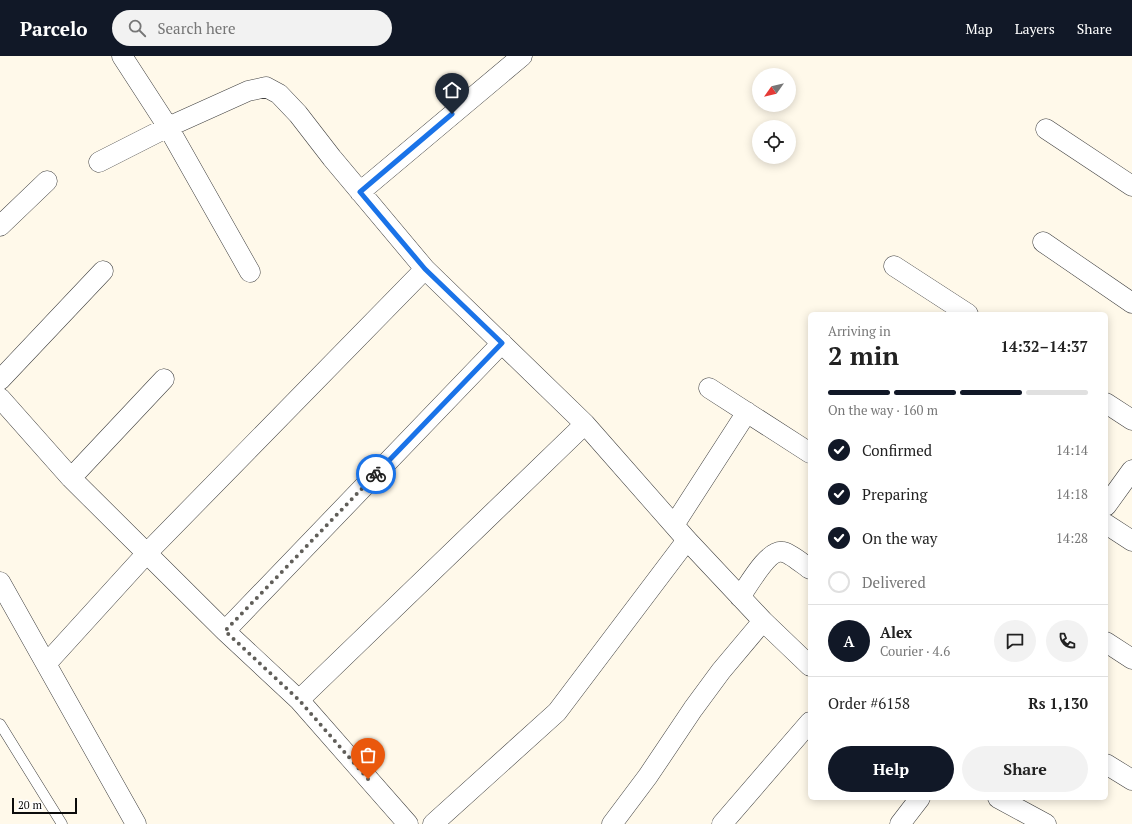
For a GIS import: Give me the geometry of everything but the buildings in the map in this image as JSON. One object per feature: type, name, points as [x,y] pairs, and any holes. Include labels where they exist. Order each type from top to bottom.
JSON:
[{"type":"street","points":[[122,56],[168,127],[250,272]]},
{"type":"street","points":[[360,192],[522,56]]},
{"type":"street","points":[[99,162],[168,127],[248,90],[266,87],[279,94],[298,114],[360,192],[425,269],[585,424],[687,540],[763,621],[808,664]]},
{"type":"street","points":[[1046,130],[1132,186]]},
{"type":"street","points":[[0,226],[47,181]]},
{"type":"street","points":[[1043,242],[1132,303]]},
{"type":"street","points":[[894,266],[965,312]]},
{"type":"street","points":[[46,664],[147,553],[425,269]]},
{"type":"street","points":[[0,380],[104,271]]},
{"type":"street","points":[[225,631],[502,343]]},
{"type":"street","points":[[71,478],[164,379]]},
{"type":"street","points":[[709,388],[808,452]]},
{"type":"street","points":[[0,398],[71,478],[225,631],[299,700],[408,824]]},
{"type":"street","points":[[1108,404],[1132,420]]},
{"type":"street","points":[[674,525],[747,412]]},
{"type":"street","points":[[299,700],[585,424]]},
{"type":"street","points":[[1108,503],[1132,470]]},
{"type":"street","points":[[1108,525],[1132,541]]},
{"type":"street","points":[[433,824],[557,712],[687,540]]},
{"type":"street","points":[[740,597],[761,567],[771,556],[784,552],[808,568]]},
{"type":"street","points":[[0,582],[136,824]]},
{"type":"street","points":[[612,824],[648,776],[721,670],[763,621]]},
{"type":"street","points":[[1108,643],[1132,658]]},
{"type":"street","points":[[722,824],[808,724]]},
{"type":"street","points":[[1108,765],[1132,780]]},
{"type":"street","points":[[900,824],[918,800]]},
{"type":"street","points":[[1002,800],[1046,824]]},
{"type":"lane","points":[[0,724],[62,824]]},
{"type":"way so far","points":[[368,779],[299,700],[225,631],[376,474]]},
{"type":"route","points":[[376,474],[502,343],[425,269],[360,192],[452,114]]}]
